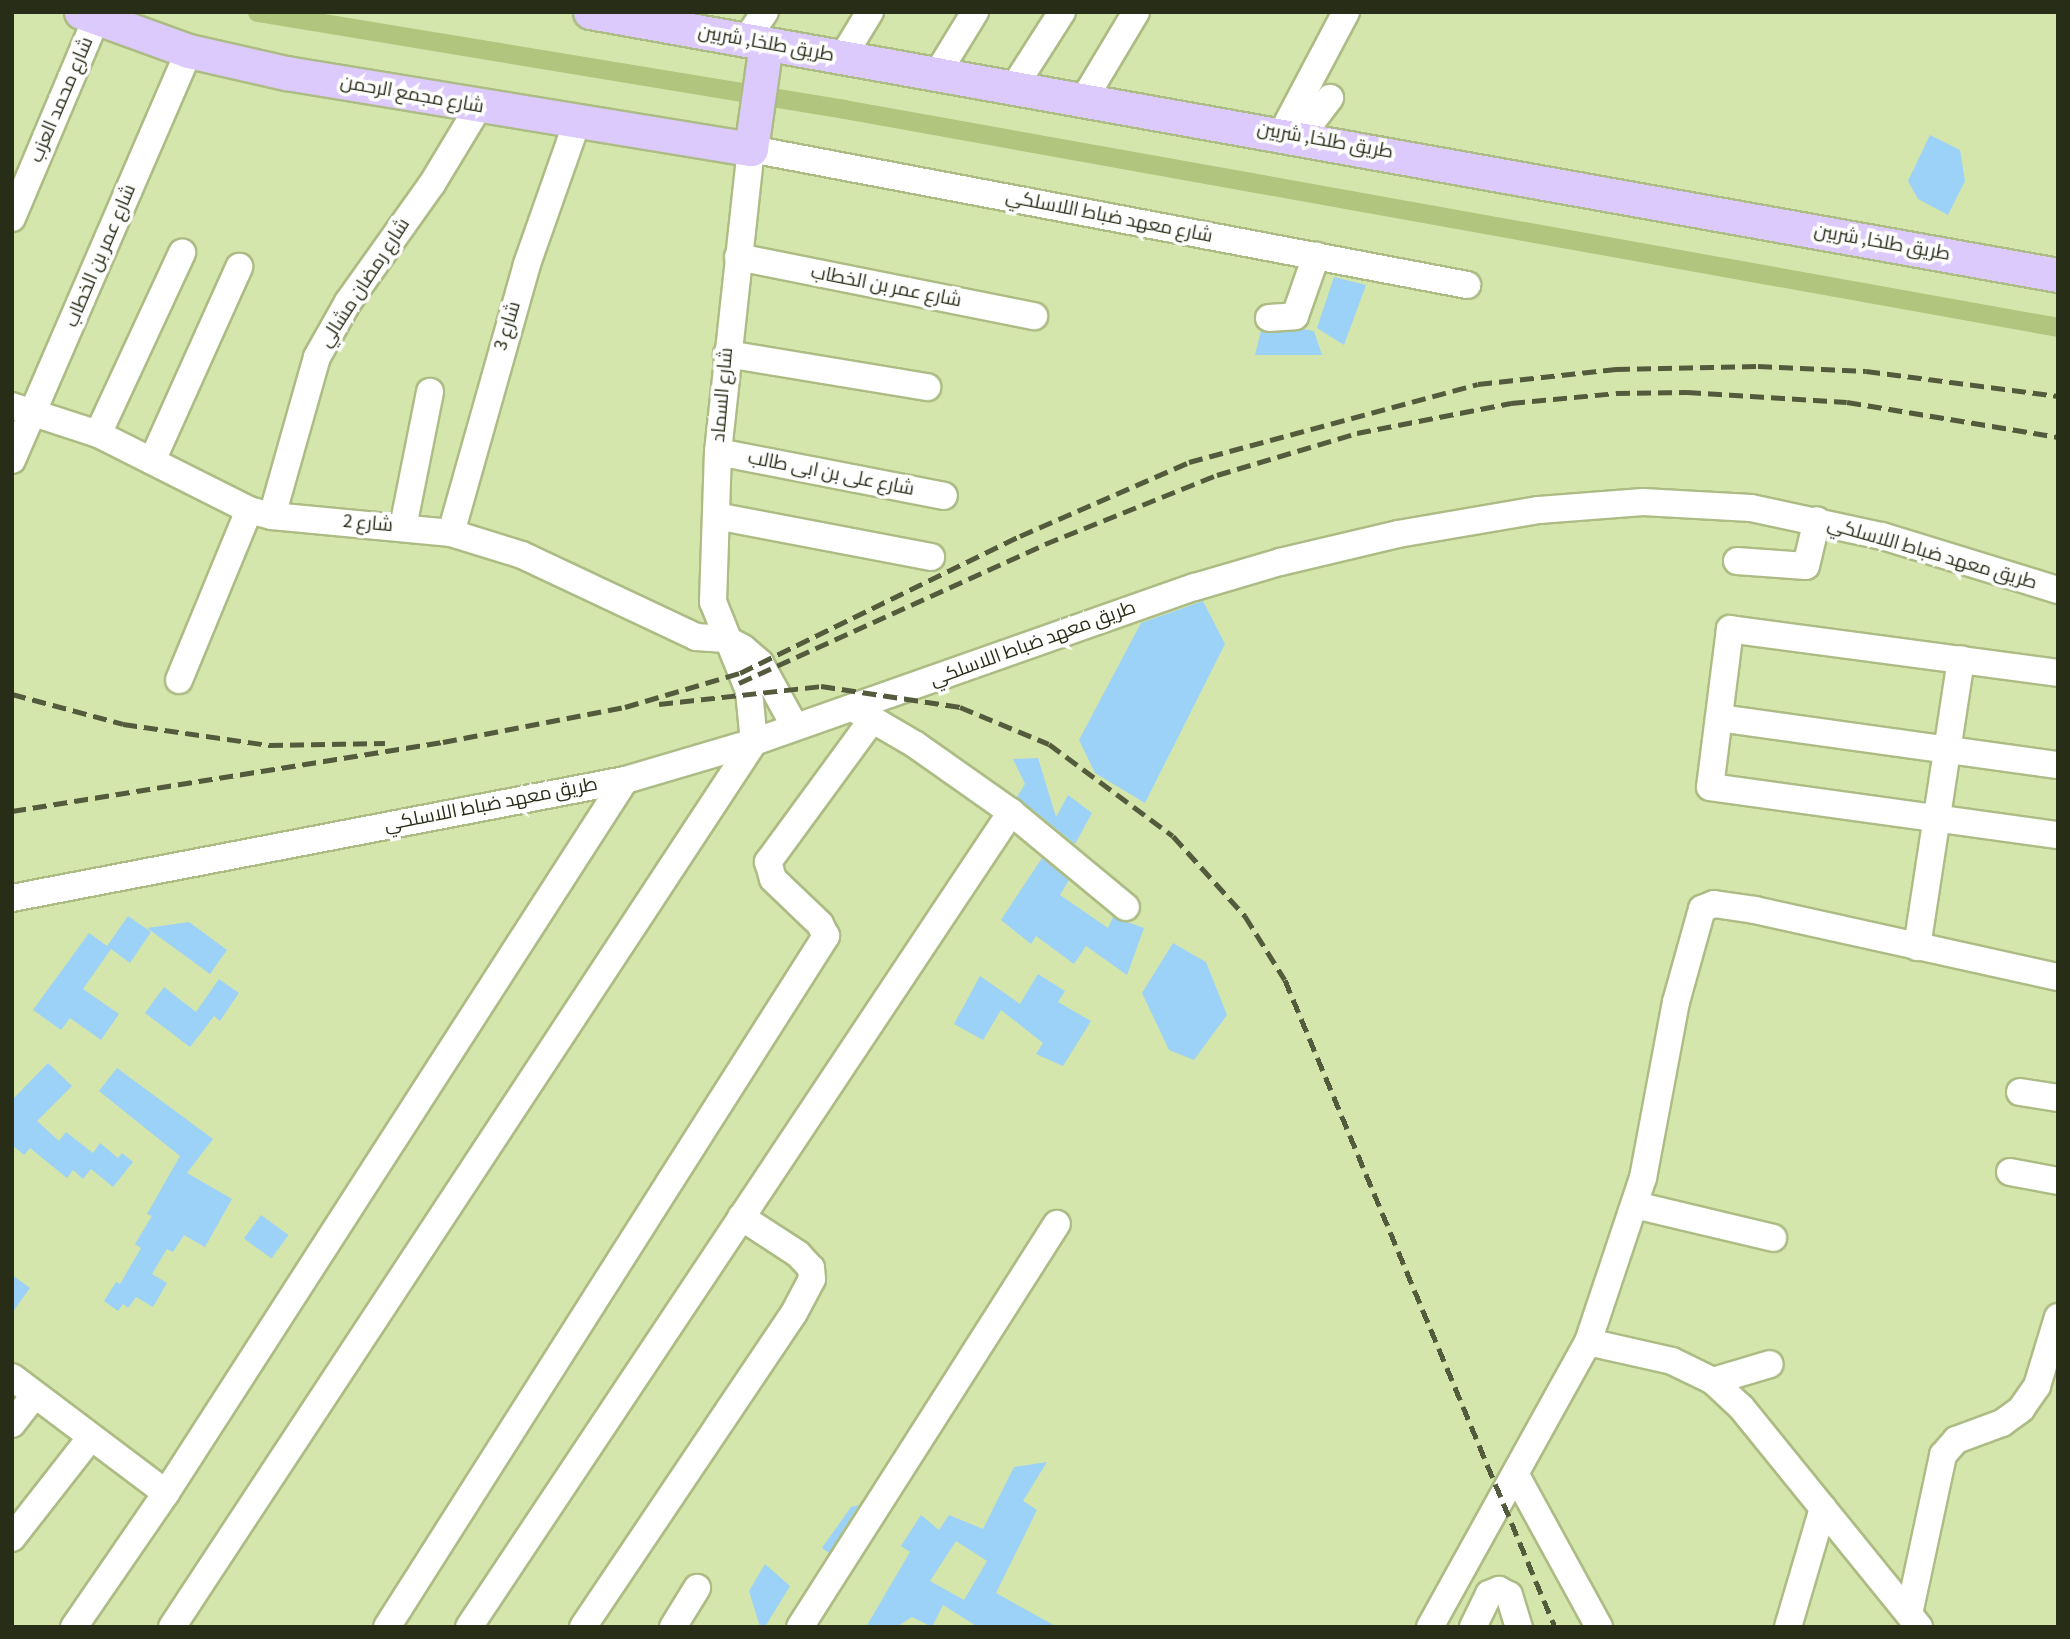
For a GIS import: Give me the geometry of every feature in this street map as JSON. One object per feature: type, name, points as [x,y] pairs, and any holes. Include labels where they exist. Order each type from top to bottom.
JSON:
[{"type":"main road","name":"طريق طلخا, شربين","points":[[590,12],[676,20],[760,42],[842,58],[1291,135],[2058,275]]},
{"type":"main road","name":"شارع مجمع الرحمن","points":[[89,16],[189,51],[286,73],[578,122],[752,140]]},
{"type":"main road","points":[[752,140],[760,42]]},
{"type":"street","points":[[842,58],[870,12]]},
{"type":"street","points":[[937,74],[975,12]]},
{"type":"street","points":[[1014,87],[1062,12]]},
{"type":"street","points":[[1084,99],[1136,12]]},
{"type":"street","points":[[1291,135],[1336,15]]},
{"type":"street","name":"شارع محمد العزب","points":[[12,218],[89,16]]},
{"type":"street","name":"شارع عمر بن الخطاب","points":[[12,460],[23,408],[189,51]]},
{"type":"street","points":[[1291,135],[1330,98]]},
{"type":"street","name":"شارع رمضان مشالي","points":[[180,680],[260,513],[317,357],[348,302],[432,184],[479,106]]},
{"type":"street","name":"شارع 3","points":[[451,533],[515,302],[578,122]]},
{"type":"street","name":"شارع معهد ضباط اللاسلكي","points":[[752,140],[1467,285]]},
{"type":"street","name":"شارع السماد","points":[[752,140],[718,452],[713,602],[750,698],[754,738]]},
{"type":"street","points":[[98,434],[181,253]]},
{"type":"street","points":[[1269,318],[1295,316],[1316,256]]},
{"type":"street","name":"شارع عمر بن الخطاب","points":[[738,257],[1034,316]]},
{"type":"street","points":[[152,461],[239,267]]},
{"type":"street","points":[[727,354],[927,387]]},
{"type":"street","points":[[403,527],[430,392]]},
{"type":"street","name":"شارع 2","points":[[23,408],[98,434],[260,513],[451,533],[558,570],[696,637],[726,639]]},
{"type":"street","name":"شارع على بن ابى طالب","points":[[718,452],[944,496]]},
{"type":"street","name":"طريق معهد ضباط اللاسلكي","points":[[12,898],[625,780],[754,738],[789,715],[863,714],[1195,587],[1398,534],[1539,510],[1643,502],[1751,508],[1817,520],[2058,590]]},
{"type":"street","points":[[716,516],[931,557]]},
{"type":"street","points":[[1737,561],[1806,566],[1817,520]]},
{"type":"street","points":[[2058,673],[1730,629],[1710,787],[2058,835]]},
{"type":"street","points":[[726,639],[760,663],[789,715]]},
{"type":"street","points":[[1917,947],[1961,659]]},
{"type":"street","points":[[387,1627],[826,936],[820,924],[773,879],[768,862],[863,714],[916,744],[1011,812],[1126,907]]},
{"type":"street","points":[[1718,718],[2058,765]]},
{"type":"street","points":[[172,1627],[754,738]]},
{"type":"street","points":[[74,1627],[166,1493],[625,780]]},
{"type":"street","points":[[469,1627],[1011,812]]},
{"type":"street","points":[[1430,1627],[1517,1477],[1588,1342],[1635,1205],[1679,988],[1702,909],[1714,904],[1755,910],[2058,977]]},
{"type":"street","points":[[2020,1091],[2058,1098]]},
{"type":"street","points":[[2010,1172],[2058,1181]]},
{"type":"street","points":[[1635,1205],[1773,1238]]},
{"type":"street","points":[[583,1627],[794,1313],[812,1279],[811,1268],[798,1254],[741,1217]]},
{"type":"street","points":[[800,1627],[1057,1224]]},
{"type":"street","points":[[1914,1621],[1943,1455],[1955,1440],[2002,1423],[2021,1409],[2037,1386],[2057,1322]]},
{"type":"street","points":[[1588,1342],[1672,1361],[1713,1381],[1741,1407],[1914,1621]]},
{"type":"street","points":[[1713,1381],[1770,1364]]},
{"type":"street","points":[[12,1377],[166,1493]]},
{"type":"street","points":[[12,1424],[35,1395]]},
{"type":"street","points":[[12,1538],[91,1437]]},
{"type":"street","points":[[1517,1477],[1599,1627]]},
{"type":"street","points":[[1788,1627],[1823,1508]]},
{"type":"street","points":[[673,1627],[697,1588]]},
{"type":"street","points":[[1473,1627],[1489,1594],[1499,1590],[1509,1595],[1519,1627]]},
{"type":"building","points":[[1930,135],[1960,150],[1965,181],[1948,215],[1918,199],[1908,181]]},
{"type":"building","points":[[1334,277],[1366,285],[1344,345],[1317,328]]},
{"type":"building","points":[[1261,331],[1314,331],[1322,355],[1255,355]]},
{"type":"building","points":[[1203,601],[1225,644],[1145,803],[1095,773],[1079,740],[1141,623]]},
{"type":"building","points":[[1038,758],[1056,817],[1068,795],[1092,813],[1075,844],[1017,797],[1025,784],[1013,759]]},
{"type":"building","points":[[1042,858],[1069,880],[1060,895],[1108,928],[1113,917],[1144,928],[1127,975],[1086,946],[1074,964],[1036,936],[1031,944],[1001,920]]},
{"type":"building","points":[[128,916],[151,932],[130,963],[111,949],[83,989],[119,1014],[101,1040],[70,1018],[61,1030],[33,1010],[89,933],[107,946]]},
{"type":"building","points":[[189,922],[227,950],[210,974],[147,928]]},
{"type":"building","points":[[1173,943],[1206,962],[1227,1015],[1194,1060],[1169,1050],[1142,993]]},
{"type":"building","points":[[1038,974],[1065,991],[1058,1002],[1091,1021],[1063,1066],[1036,1054],[1043,1043],[1001,1010],[983,1040],[954,1024],[980,976],[1020,1004]]},
{"type":"building","points":[[219,979],[239,993],[220,1021],[214,1016],[190,1047],[145,1013],[164,987],[196,1012]]},
{"type":"building","points":[[48,1063],[72,1086],[37,1121],[59,1141],[66,1132],[93,1153],[100,1143],[118,1158],[122,1153],[133,1162],[113,1187],[91,1169],[83,1179],[73,1170],[67,1178],[30,1148],[24,1155],[12,1145],[12,1100]]},
{"type":"building","points":[[117,1068],[213,1139],[187,1173],[232,1199],[205,1247],[184,1235],[173,1252],[167,1249],[152,1274],[167,1283],[153,1307],[136,1297],[128,1308],[123,1304],[118,1311],[104,1301],[116,1282],[120,1284],[141,1248],[135,1244],[152,1216],[147,1214],[180,1156],[99,1091]]},
{"type":"building","points":[[261,1215],[289,1235],[271,1258],[244,1238]]},
{"type":"building","points":[[12,1275],[30,1288],[12,1313]]},
{"type":"building","points":[[1047,1462],[1023,1501],[1037,1510],[996,1593],[1057,1627],[978,1627],[943,1605],[932,1627],[912,1617],[896,1627],[866,1627],[910,1552],[901,1546],[921,1515],[939,1530],[949,1515],[983,1529],[1014,1467]],"holes":[[[956,1541],[987,1561],[964,1600],[930,1581]]]},
{"type":"building","points":[[859,1505],[829,1553],[822,1548],[851,1507]]},
{"type":"building","points":[[765,1564],[790,1586],[765,1627],[760,1627],[749,1591]]},
{"type":"waterway","points":[[257,12],[844,109],[2058,327]]},
{"type":"railway","points":[[12,811],[443,742],[625,707],[740,673],[1020,536],[1189,462],[1478,384],[1616,369],[1758,366],[1866,371],[2058,396]]},
{"type":"railway","points":[[739,683],[1045,544],[1217,475],[1357,433],[1511,403],[1616,393],[1687,392],[1847,402],[2058,437]]},
{"type":"railway","points":[[659,704],[821,686],[960,707],[1049,744],[1173,836],[1245,916],[1285,980],[1555,1627]]},
{"type":"railway","points":[[12,694],[123,724],[269,745],[385,743]]}]
